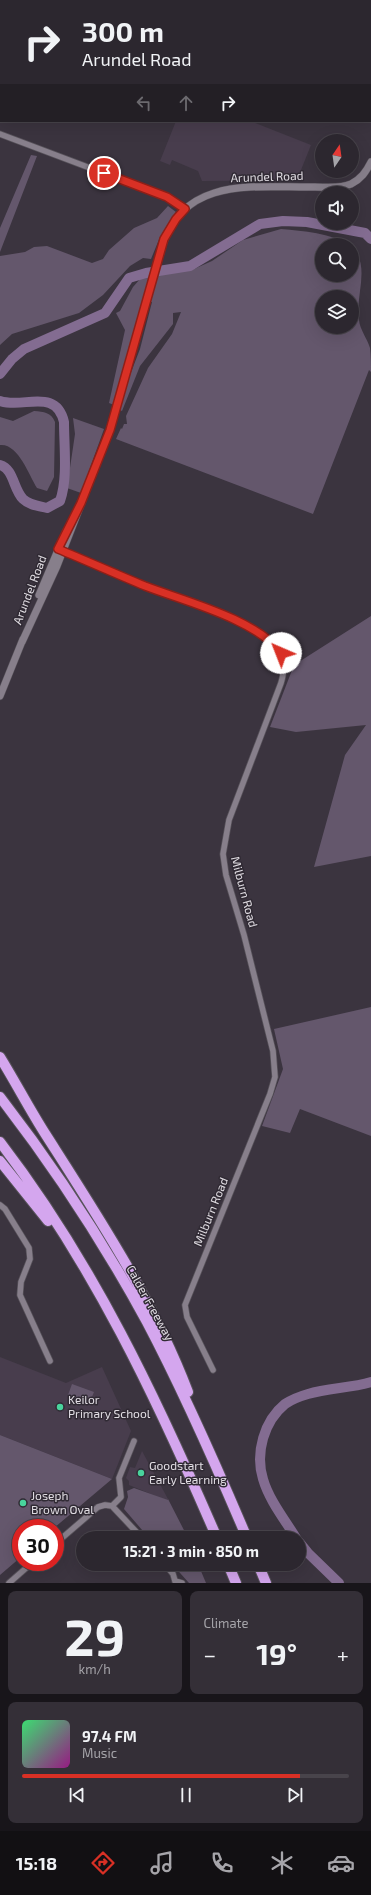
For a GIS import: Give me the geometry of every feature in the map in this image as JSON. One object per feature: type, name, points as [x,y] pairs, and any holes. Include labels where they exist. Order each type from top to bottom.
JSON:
[{"type":"highway","points":[[0,1057],[46,1135],[90,1202],[145,1298],[160,1327],[186,1386],[211,1454]]},
{"type":"highway","name":"Calder Freeway","points":[[0,1097],[63,1182],[112,1260],[150,1329],[211,1454],[244,1531]]},
{"type":"highway","points":[[0,1142],[42,1200],[90,1277],[139,1366],[214,1531]]},
{"type":"highway","points":[[0,1161],[44,1215],[90,1277]]},
{"type":"highway","points":[[231,1571],[236,1583]]},
{"type":"highway","points":[[261,1571],[266,1583]]},
{"type":"street","points":[[0,134],[167,197],[185,209]]},
{"type":"street","name":"Arundel Road","points":[[0,696],[110,430],[163,244],[172,224],[185,209],[209,194],[228,189],[345,186],[363,175],[371,162]]},
{"type":"street","name":"Milburn Road","points":[[61,550],[146,586],[215,612],[257,631],[276,646],[281,653],[284,665],[281,683],[229,821],[223,847],[223,860],[226,875],[246,940],[272,1051],[275,1070],[270,1094],[185,1305],[187,1317],[213,1370]]},
{"type":"street","points":[[0,1205],[5,1209],[29,1248],[30,1259],[21,1282],[20,1295],[50,1361]]},
{"type":"street","points":[[112,1506],[121,1497],[119,1478],[134,1440]]},
{"type":"street","points":[[64,1536],[98,1507],[105,1504],[112,1506],[135,1531]]},
{"type":"street","points":[[9,1583],[23,1571]]},
{"type":"street","points":[[171,1571],[173,1574],[174,1582],[182,1583]]},
{"type":"shaded area","points":[[176,122],[253,122],[311,145],[297,180],[202,181],[198,171],[172,160],[170,165],[160,161]]},
{"type":"shaded area","points":[[31,155],[37,156],[0,252],[0,228]]},
{"type":"shaded area","points":[[168,206],[176,212],[160,237],[151,259],[143,258],[130,266],[103,295],[79,313],[12,334],[0,345],[0,256],[25,252],[34,247],[47,246],[92,263],[103,259],[109,250],[134,228],[157,218]]},
{"type":"shaded area","points":[[281,229],[317,233],[334,238],[315,238],[315,282],[359,282],[359,257],[362,272],[359,301],[359,290],[315,290],[315,334],[359,334],[359,320],[370,348],[371,372],[369,370],[313,514],[116,439],[121,428],[122,429],[124,424],[127,424],[126,416],[148,368],[172,334],[181,312],[173,313],[173,324],[140,366],[122,411],[120,410],[130,375],[140,349],[152,302],[142,302],[114,405],[109,403],[125,330],[116,313],[120,311],[133,287],[140,279],[149,276],[194,269],[212,261],[243,240]]},
{"type":"shaded area","points":[[34,411],[49,414],[55,422],[54,477],[47,491],[37,488],[18,454],[6,446],[0,445],[0,417],[13,421]]},
{"type":"shaded area","points":[[73,418],[104,429],[81,493],[67,488],[75,434]]},
{"type":"shaded area","points":[[371,616],[371,856],[314,867],[345,755],[366,725],[296,732],[270,727],[294,665]]},
{"type":"shaded area","points":[[371,1007],[371,1136],[300,1109],[290,1133],[262,1126],[283,1069],[274,1029]]},
{"type":"shaded area","name":"Keilor Primary School","points":[[0,1357],[66,1383],[102,1367],[131,1431],[112,1479],[0,1435]]},
{"type":"shaded area","points":[[72,1384],[94,1392],[89,1404],[68,1395]]},
{"type":"shaded area","points":[[0,1435],[112,1479],[64,1520],[12,1519],[12,1565],[0,1575]]},
{"type":"shaded area","name":"Goodstart Early Learning","points":[[142,1451],[168,1501],[129,1485],[129,1481],[126,1478],[130,1467],[135,1468]]},
{"type":"shaded area","points":[[134,1488],[168,1499],[184,1531],[143,1531],[124,1509],[128,1497],[127,1491]]},
{"type":"shaded area","points":[[178,1571],[201,1571],[206,1583],[189,1583]]},
{"type":"waterway","points":[[0,374],[12,359],[24,349],[105,313],[129,278],[146,273],[190,266],[260,224],[283,221],[307,222],[365,233],[371,239]]},
{"type":"waterway","points":[[0,401],[9,403],[38,401],[46,402],[54,405],[60,411],[64,422],[65,462],[64,483],[60,501],[47,508],[28,503],[20,495],[11,475],[5,467],[0,465]]},
{"type":"waterway","points":[[292,1531],[273,1502],[263,1479],[260,1459],[263,1438],[267,1428],[278,1411],[285,1404],[293,1400],[323,1390],[356,1386],[371,1382]]},
{"type":"waterway","points":[[306,1551],[339,1583]]},
{"type":"place","name":"Keilor Primary School","points":[[60,1407]]},
{"type":"place","name":"Goodstart Early Learning","points":[[141,1473]]},
{"type":"place","name":"Joseph Brown Oval","points":[[23,1503]]},
{"type":"route","points":[[104,173],[167,197],[177,202],[185,209],[176,219],[164,239],[136,343],[110,430],[81,503],[58,549],[146,586],[236,621],[265,636],[281,653]]}]
